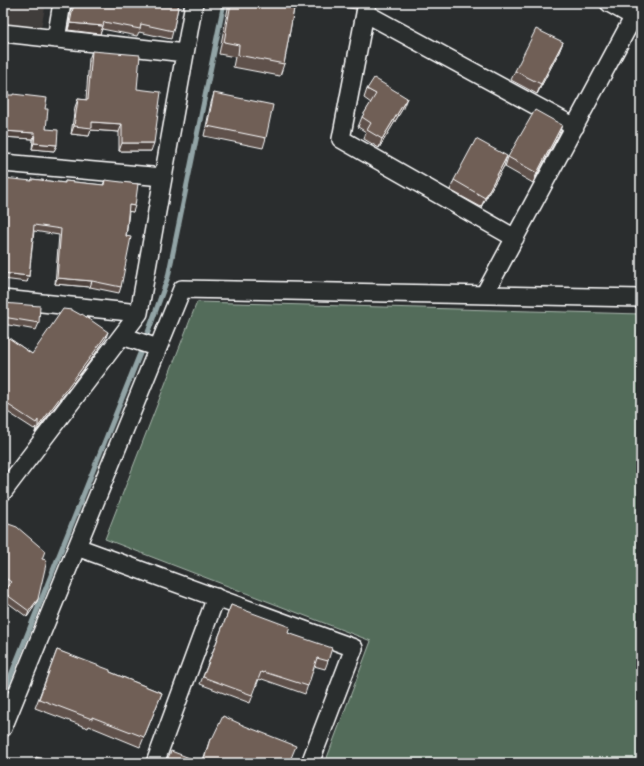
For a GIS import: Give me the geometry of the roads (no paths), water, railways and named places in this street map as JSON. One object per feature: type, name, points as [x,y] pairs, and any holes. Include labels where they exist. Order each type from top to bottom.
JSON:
[{"type":"street","points":[[56,39],[62,3]]},
{"type":"street","points":[[3,492],[139,313],[194,3]]},
{"type":"street","points":[[484,295],[574,127],[639,14],[609,3]]},
{"type":"street","points":[[515,238],[341,139],[366,8],[574,127]]},
{"type":"street","points":[[3,33],[185,53]]},
{"type":"street","points":[[3,163],[164,177]]},
{"type":"street","points":[[3,728],[182,289],[641,298]]},
{"type":"street","points":[[3,299],[139,313]]},
{"type":"street","points":[[122,336],[158,348]]},
{"type":"street","points":[[77,547],[354,648],[310,763]]},
{"type":"street","points":[[155,763],[216,597]]},
{"type":"waterway","points":[[147,335],[168,277],[224,3]]},
{"type":"waterway","points":[[3,695],[141,351]]}]
